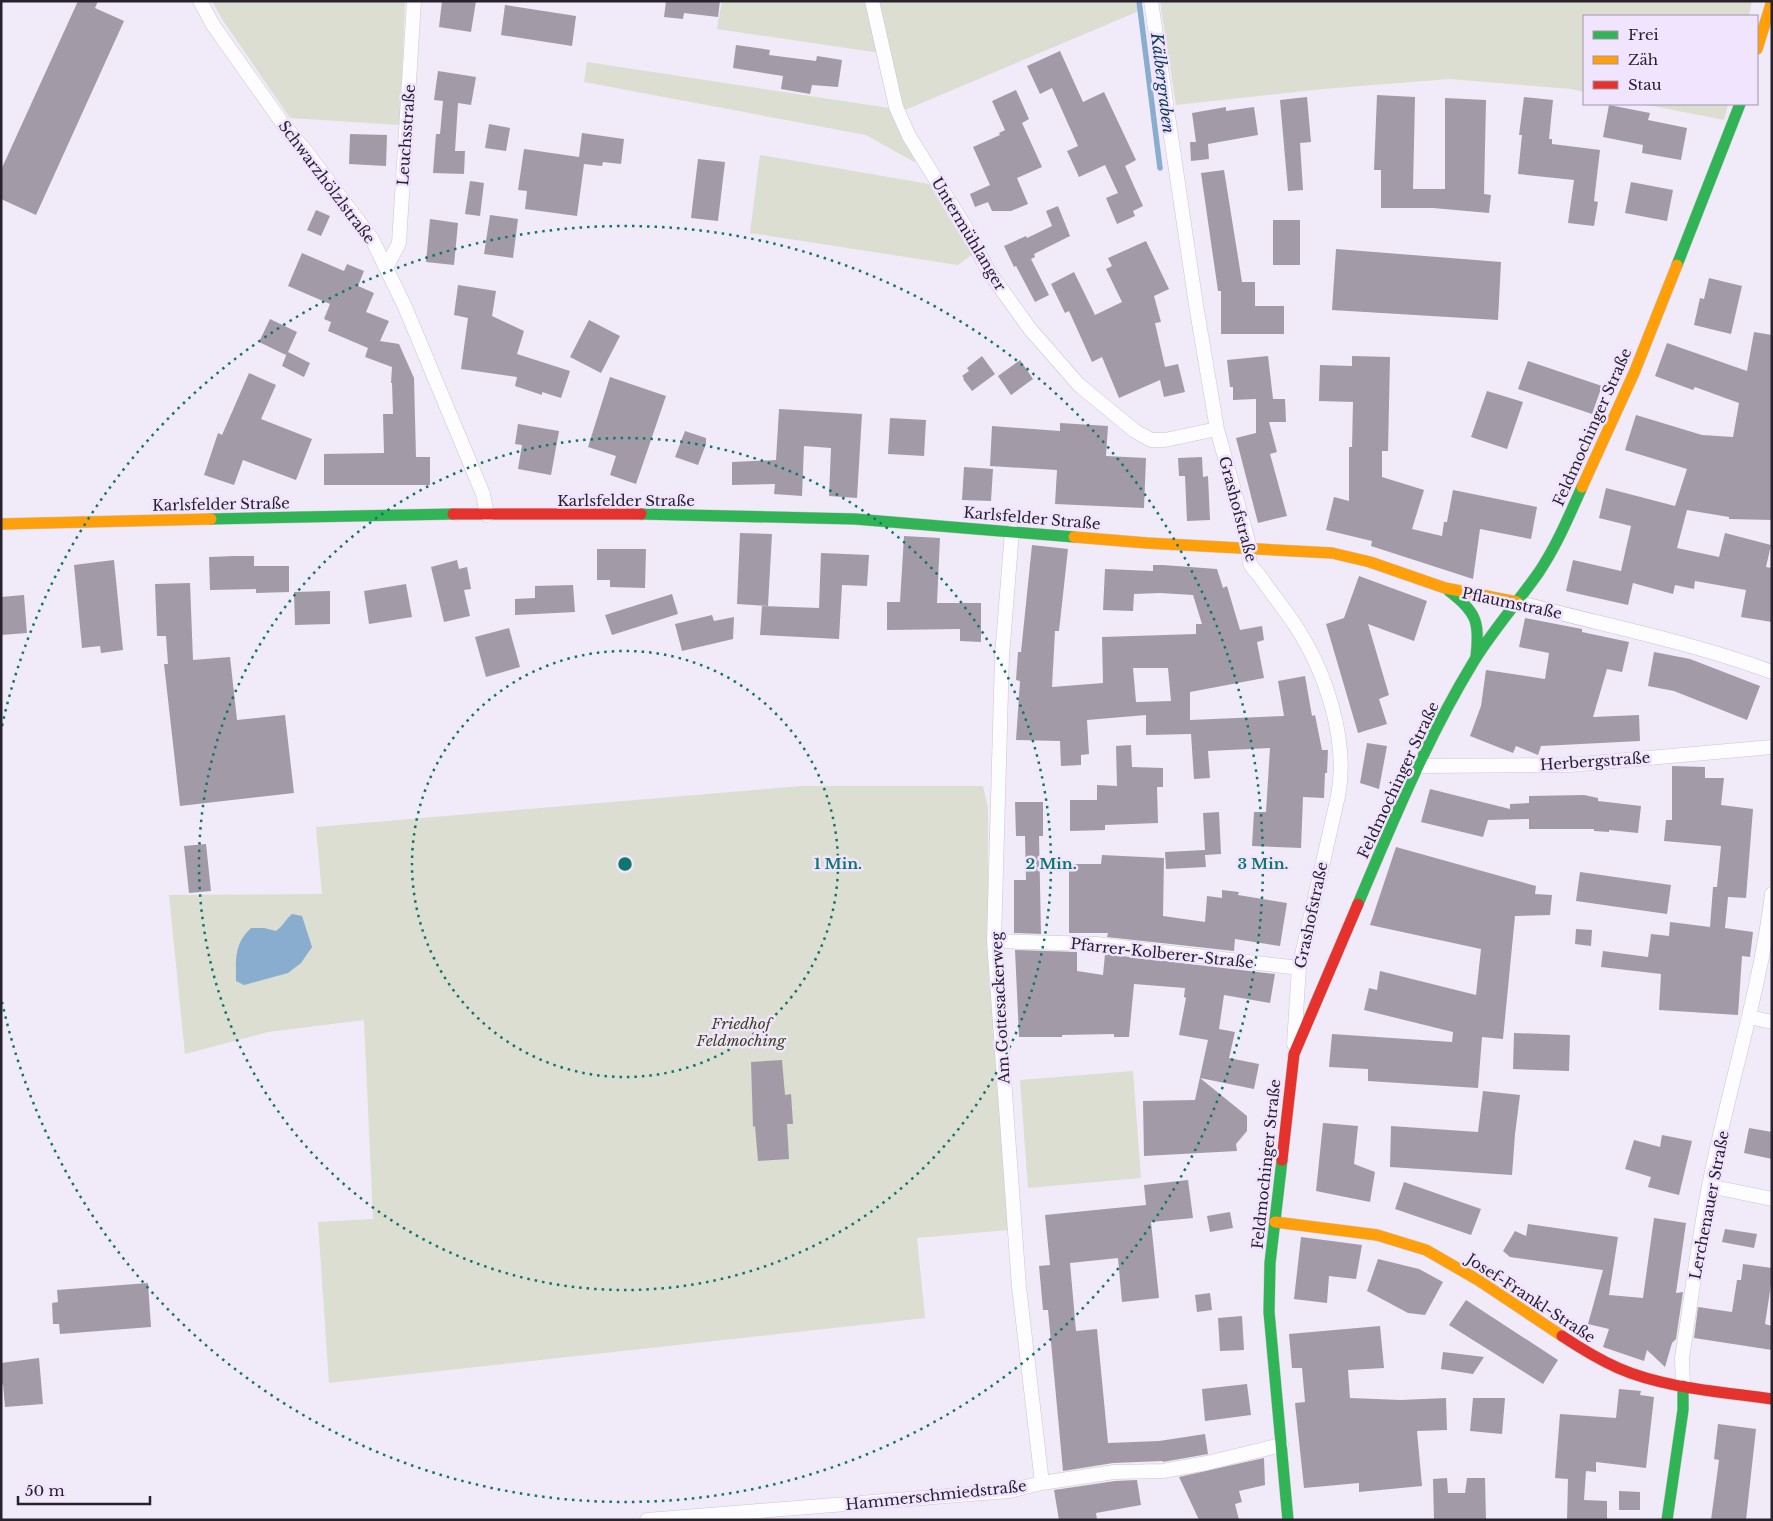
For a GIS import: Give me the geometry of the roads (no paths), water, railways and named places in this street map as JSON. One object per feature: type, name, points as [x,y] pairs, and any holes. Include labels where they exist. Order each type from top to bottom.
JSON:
[{"type":"main road","points":[[1758,46],[1772,1]]},
{"type":"main road","name":"Feldmochinger Straße","points":[[1288,1520],[1269,1312],[1270,1263],[1294,1054],[1418,766],[1444,712],[1475,659],[1549,556],[1558,540],[1634,373],[1740,105]]},
{"type":"main road","name":"Karlsfelder Straße","points":[[1,524],[487,515],[699,514],[855,519],[1012,530],[1147,543],[1250,548]]},
{"type":"main road","name":"Pflaumstraße","points":[[1250,548],[1332,553],[1370,562],[1445,588],[1516,602]]},
{"type":"main road","points":[[1445,588],[1472,610],[1475,617],[1478,627],[1475,659]]},
{"type":"main road","name":"Josef-Frankl-Straße","points":[[1275,1222],[1377,1235],[1426,1250],[1444,1258],[1587,1353],[1620,1369],[1683,1386],[1772,1399]]},
{"type":"main road","name":"Lerchenauer Straße","points":[[1668,1520],[1683,1410],[1683,1386]]},
{"type":"street","name":"Schwarzhölzlstraße","points":[[200,1],[214,25],[283,124],[372,239],[387,266],[405,307],[483,494],[487,515]]},
{"type":"street","name":"Leuchsstraße","points":[[387,266],[399,243],[414,1]]},
{"type":"street","name":"Untermühlanger","points":[[872,1],[896,107],[909,136],[964,225],[989,272],[1030,329],[1079,385],[1135,430],[1151,440],[1165,440],[1217,429]]},
{"type":"street","name":"Grashofstraße","points":[[1151,1],[1196,305],[1217,429],[1250,548],[1250,563],[1294,623],[1315,659],[1327,693],[1341,755],[1341,780],[1299,968],[1294,1054]]},
{"type":"street","name":"Am Gottesackerweg","points":[[1012,530],[1002,656],[994,941],[1019,1287],[1042,1483]]},
{"type":"street","name":"Pflaumstraße","points":[[1516,602],[1690,645],[1772,672]]},
{"type":"street","name":"Herbergstraße","points":[[1418,766],[1570,765],[1772,748]]},
{"type":"street","name":"Lerchenauer Straße","points":[[1683,1386],[1682,1358],[1709,1186],[1749,1017],[1767,932],[1772,894]]},
{"type":"street","name":"Pfarrer-Kolberer-Straße","points":[[994,941],[1096,944],[1299,968]]},
{"type":"street","points":[[1749,1017],[1772,1022]]},
{"type":"street","points":[[1709,1186],[1772,1199]]},
{"type":"street","name":"Hammerschmiedstraße","points":[[647,1520],[1010,1491],[1042,1483],[1114,1472],[1163,1470],[1281,1445]]},
{"type":"water","points":[[292,914],[302,916],[312,947],[301,963],[288,973],[244,985],[236,981],[237,952],[245,934],[251,928],[264,928],[276,931]]},
{"type":"waterway","name":"Kälbergraben","points":[[1139,1],[1160,168]]},
{"type":"park label","name":"Friedhof Feldmoching","points":[[741,1032]]}]
